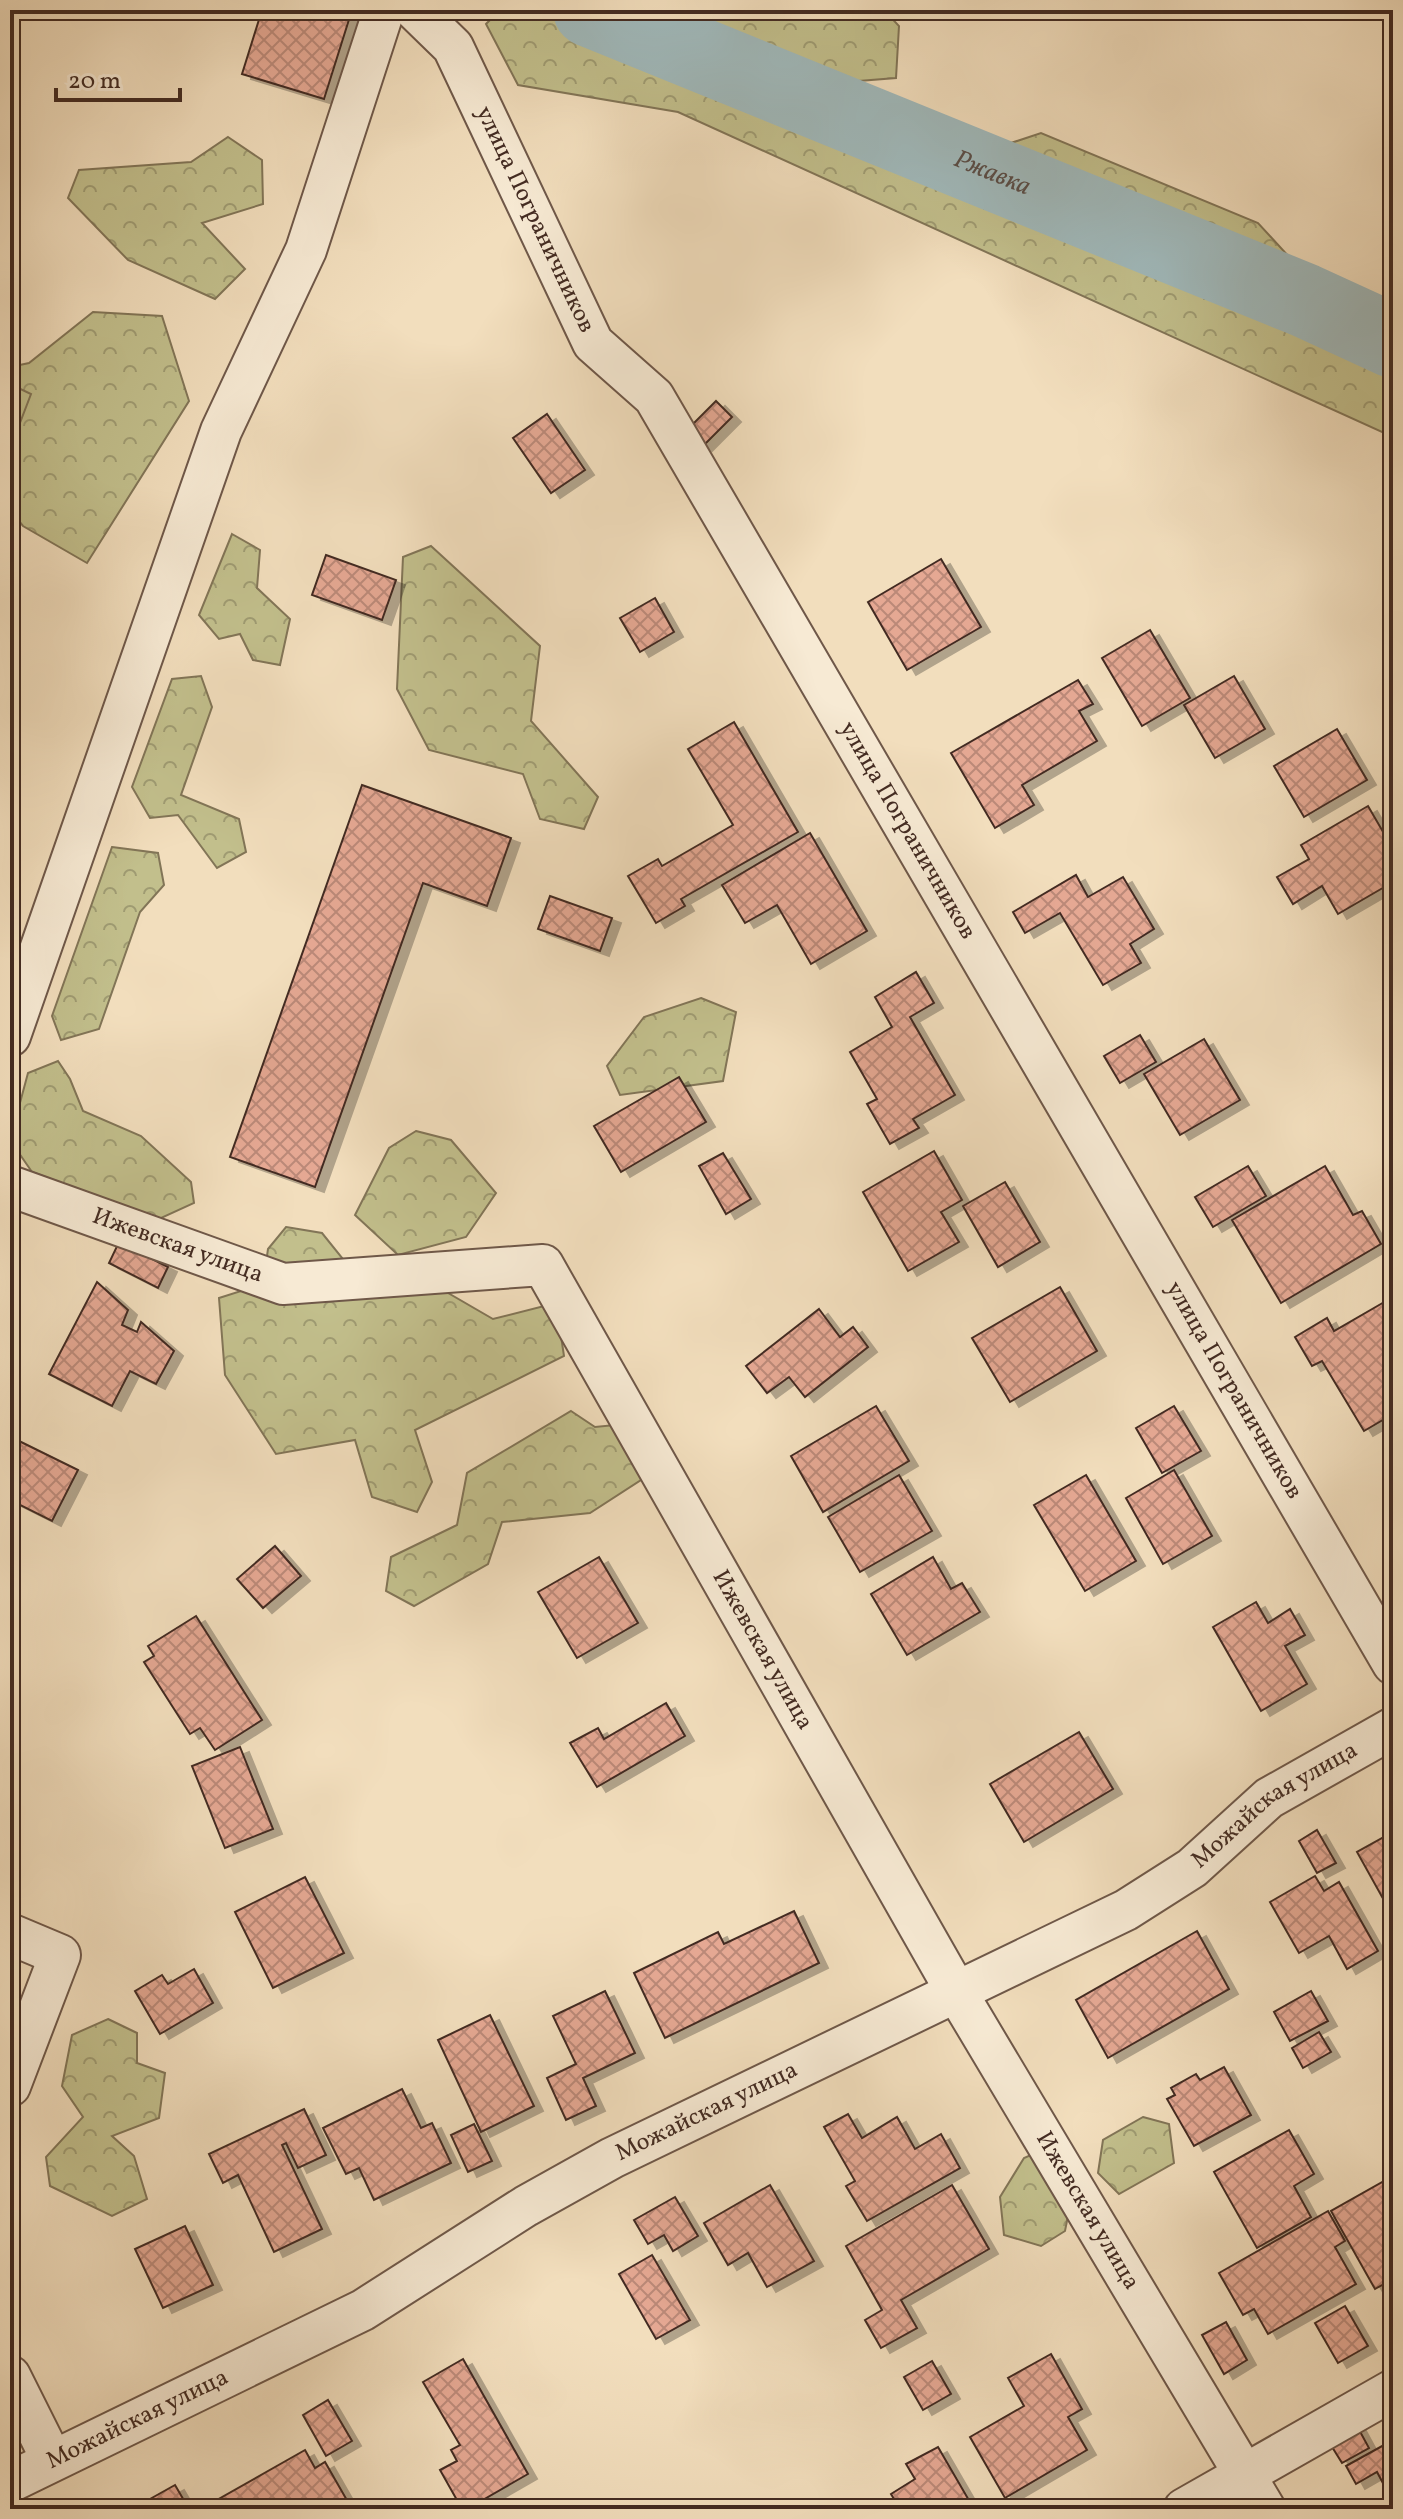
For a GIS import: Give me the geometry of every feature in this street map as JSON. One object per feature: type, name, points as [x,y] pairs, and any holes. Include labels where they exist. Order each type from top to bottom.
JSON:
[{"type":"street","points":[[10,1036],[221,431],[306,250],[384,10]]},
{"type":"street","name":"улица Пограничников","points":[[415,10],[453,47],[593,343],[654,397],[1393,1664]]},
{"type":"street","name":"Ижевская улица","points":[[10,1186],[283,1284],[543,1265],[957,1993],[1265,2509]]},
{"type":"street","name":"Можайская улица","points":[[10,2482],[363,2310],[526,2206],[612,2158],[1126,1910],[1192,1868],[1269,1798],[1393,1728]]},
{"type":"street","points":[[10,1934],[60,1955],[10,2086]]},
{"type":"street","points":[[10,2376],[52,2460]]},
{"type":"street","points":[[1184,2509],[1393,2390]]},
{"type":"green space","points":[[500,10],[631,10],[966,158],[1041,133],[1258,223],[1346,319],[1393,341],[1393,437],[678,112],[518,85],[486,24]]},
{"type":"green space","points":[[661,10],[884,10],[899,26],[896,78],[833,83]]},
{"type":"green space","points":[[228,137],[262,160],[263,204],[202,223],[245,269],[215,299],[128,260],[68,198],[79,170],[191,162]]},
{"type":"green space","points":[[93,312],[162,316],[189,401],[87,563],[23,526],[10,510],[10,367],[29,363]]},
{"type":"green space","points":[[10,384],[31,394],[10,449]]},
{"type":"green space","points":[[232,534],[260,550],[257,588],[290,619],[280,665],[253,660],[240,634],[219,639],[199,615]]},
{"type":"green space","points":[[431,546],[540,646],[531,721],[598,797],[584,829],[540,819],[523,774],[429,750],[397,689],[403,557]]},
{"type":"green space","points":[[201,676],[212,707],[181,795],[239,819],[246,852],[217,868],[178,815],[150,818],[132,787],[172,679]]},
{"type":"green space","points":[[112,847],[158,853],[164,885],[140,912],[99,1029],[61,1040],[52,1016]]},
{"type":"green space","points":[[701,998],[736,1012],[723,1081],[620,1095],[607,1066],[644,1017]]},
{"type":"green space","points":[[58,1061],[70,1079],[83,1111],[141,1136],[191,1182],[194,1203],[159,1219],[32,1172],[10,1140],[28,1073]]},
{"type":"green space","points":[[416,1131],[451,1140],[496,1193],[466,1237],[398,1255],[355,1215],[389,1148]]},
{"type":"green space","points":[[286,1227],[322,1233],[363,1284],[429,1282],[493,1319],[556,1303],[564,1356],[415,1430],[432,1482],[417,1512],[372,1497],[355,1440],[276,1454],[225,1375],[219,1298],[263,1284],[268,1249]]},
{"type":"green space","points":[[571,1411],[595,1427],[625,1424],[644,1478],[590,1513],[502,1522],[488,1564],[414,1606],[386,1591],[391,1557],[457,1525],[467,1473]]},
{"type":"green space","points":[[108,2019],[137,2033],[137,2063],[165,2073],[159,2118],[112,2136],[134,2156],[147,2199],[112,2216],[50,2186],[46,2157],[83,2117],[62,2086],[72,2035]]},
{"type":"green space","points":[[1143,2117],[1169,2124],[1174,2163],[1119,2194],[1098,2173],[1103,2140]]},
{"type":"green space","points":[[1056,2144],[1077,2171],[1065,2231],[1041,2246],[1004,2235],[1000,2197],[1024,2158]]},
{"type":"building","points":[[262,10],[352,10],[324,99],[242,74]]},
{"type":"building","points":[[716,401],[732,417],[703,446],[687,430]]},
{"type":"building","points":[[547,414],[585,470],[551,493],[513,438]]},
{"type":"building","points":[[326,555],[396,580],[382,620],[312,595]]},
{"type":"building","points":[[941,559],[981,627],[907,670],[868,602]]},
{"type":"building","points":[[655,598],[674,632],[640,652],[620,618]]},
{"type":"building","points":[[1150,630],[1190,698],[1142,726],[1102,658]]},
{"type":"building","points":[[1234,676],[1265,729],[1215,758],[1184,705]]},
{"type":"building","points":[[1078,680],[1093,704],[1079,711],[1097,741],[1022,785],[1034,805],[995,828],[951,753]]},
{"type":"building","points":[[734,722],[798,832],[681,899],[685,906],[656,923],[628,876],[658,859],[662,866],[733,825],[688,749]]},
{"type":"building","points":[[1337,729],[1367,780],[1304,817],[1274,766]]},
{"type":"building","points":[[362,785],[511,838],[487,906],[423,883],[315,1187],[230,1157]]},
{"type":"building","points":[[1368,806],[1386,837],[1393,833],[1393,882],[1338,914],[1322,886],[1293,904],[1277,877],[1309,859],[1301,845]]},
{"type":"building","points":[[810,833],[867,931],[811,964],[777,905],[745,923],[722,885]]},
{"type":"building","points":[[1076,875],[1088,897],[1123,877],[1154,929],[1130,944],[1141,963],[1103,985],[1060,913],[1025,933],[1013,912]]},
{"type":"building","points":[[550,896],[612,918],[600,951],[538,929]]},
{"type":"building","points":[[916,972],[934,1003],[910,1017],[955,1095],[913,1119],[919,1128],[890,1144],[867,1104],[877,1099],[850,1052],[892,1027],[875,997]]},
{"type":"building","points":[[1140,1035],[1156,1062],[1120,1083],[1104,1056]]},
{"type":"building","points":[[1204,1039],[1240,1100],[1180,1135],[1144,1074]]},
{"type":"building","points":[[679,1077],[706,1122],[621,1172],[594,1126]]},
{"type":"building","points":[[934,1151],[962,1200],[941,1212],[959,1242],[908,1271],[863,1192]]},
{"type":"building","points":[[723,1153],[751,1199],[726,1214],[699,1166]]},
{"type":"building","points":[[1248,1166],[1266,1196],[1213,1227],[1195,1197]]},
{"type":"building","points":[[1325,1166],[1353,1215],[1362,1211],[1381,1244],[1281,1303],[1232,1220]]},
{"type":"building","points":[[1005,1182],[1040,1242],[998,1267],[963,1206]]},
{"type":"building","points":[[119,1242],[168,1267],[158,1288],[109,1263]]},
{"type":"building","points":[[97,1282],[128,1310],[122,1325],[137,1332],[141,1322],[174,1351],[156,1384],[130,1371],[112,1406],[49,1374]]},
{"type":"building","points":[[1060,1287],[1097,1351],[1010,1402],[972,1338]]},
{"type":"building","points":[[1386,1301],[1393,1313],[1393,1414],[1364,1431],[1322,1361],[1312,1366],[1295,1337],[1327,1318],[1334,1331]]},
{"type":"building","points":[[819,1309],[840,1337],[853,1327],[868,1347],[805,1397],[789,1377],[767,1393],[746,1366]]},
{"type":"building","points":[[876,1406],[909,1461],[823,1512],[791,1456]]},
{"type":"building","points":[[1174,1406],[1201,1451],[1162,1473],[1136,1428]]},
{"type":"building","points":[[15,1439],[78,1470],[52,1521],[10,1500],[10,1449]]},
{"type":"building","points":[[1174,1470],[1212,1536],[1163,1564],[1126,1498]]},
{"type":"building","points":[[899,1475],[932,1531],[860,1572],[828,1517]]},
{"type":"building","points":[[1086,1475],[1136,1561],[1085,1591],[1034,1505]]},
{"type":"building","points":[[275,1546],[301,1576],[263,1608],[237,1579]]},
{"type":"building","points":[[599,1557],[638,1623],[577,1658],[538,1592]]},
{"type":"building","points":[[933,1557],[951,1589],[962,1583],[980,1612],[907,1655],[871,1594]]},
{"type":"building","points":[[1256,1602],[1268,1623],[1290,1609],[1305,1635],[1285,1646],[1307,1684],[1261,1711],[1213,1627]]},
{"type":"building","points":[[196,1616],[262,1720],[215,1750],[200,1728],[190,1734],[144,1662],[154,1656],[148,1646]]},
{"type":"building","points":[[666,1703],[685,1736],[597,1787],[570,1743],[598,1728],[604,1739]]},
{"type":"building","points":[[1079,1732],[1113,1789],[1024,1842],[990,1784]]},
{"type":"building","points":[[240,1747],[273,1829],[225,1848],[192,1766]]},
{"type":"building","points":[[1317,1830],[1336,1863],[1317,1873],[1299,1841]]},
{"type":"building","points":[[1393,1832],[1393,1912],[1391,1913],[1357,1852]]},
{"type":"building","points":[[1315,1876],[1324,1891],[1339,1882],[1378,1951],[1347,1969],[1329,1936],[1299,1953],[1270,1902]]},
{"type":"building","points":[[305,1877],[344,1953],[273,1988],[235,1912]]},
{"type":"building","points":[[794,1911],[819,1963],[665,2038],[634,1973],[718,1932],[724,1944]]},
{"type":"building","points":[[1197,1931],[1229,1989],[1108,2058],[1076,2000]]},
{"type":"building","points":[[194,1969],[213,2003],[160,2034],[135,1991],[162,1975],[168,1984]]},
{"type":"building","points":[[605,1991],[635,2053],[583,2078],[596,2106],[566,2120],[547,2078],[576,2064],[553,2016]]},
{"type":"building","points":[[1311,1991],[1328,2021],[1290,2041],[1274,2012]]},
{"type":"building","points":[[490,2015],[534,2106],[481,2132],[438,2040]]},
{"type":"building","points":[[1319,2032],[1331,2052],[1303,2068],[1292,2048]]},
{"type":"building","points":[[1224,2067],[1251,2115],[1194,2146],[1167,2099],[1175,2095],[1171,2088],[1196,2074],[1200,2080]]},
{"type":"building","points":[[402,2089],[421,2128],[432,2123],[451,2163],[374,2200],[359,2168],[346,2174],[323,2128]]},
{"type":"building","points":[[304,2109],[326,2155],[298,2168],[286,2143],[282,2145],[322,2229],[274,2252],[238,2175],[223,2183],[209,2154]]},
{"type":"building","points":[[848,2114],[862,2138],[897,2117],[915,2149],[941,2134],[960,2168],[867,2221],[846,2186],[855,2181],[824,2127]]},
{"type":"building","points":[[474,2124],[492,2161],[468,2172],[451,2135]]},
{"type":"building","points":[[1289,2130],[1314,2174],[1294,2186],[1311,2217],[1257,2248],[1214,2172]]},
{"type":"building","points":[[1393,2176],[1393,2279],[1375,2289],[1331,2211]]},
{"type":"building","points":[[770,2185],[814,2261],[767,2287],[748,2253],[728,2265],[704,2223]]},
{"type":"building","points":[[952,2185],[989,2249],[901,2300],[917,2328],[881,2348],[865,2320],[882,2310],[846,2246]]},
{"type":"building","points":[[675,2197],[698,2236],[673,2251],[664,2235],[648,2244],[634,2220]]},
{"type":"building","points":[[1328,2211],[1345,2241],[1335,2247],[1356,2284],[1268,2334],[1254,2309],[1243,2315],[1219,2273]]},
{"type":"building","points":[[185,2226],[213,2285],[163,2308],[135,2249]]},
{"type":"building","points":[[652,2255],[690,2320],[656,2339],[619,2274]]},
{"type":"building","points":[[1345,2306],[1368,2346],[1338,2363],[1315,2323]]},
{"type":"building","points":[[1226,2322],[1247,2360],[1224,2374],[1202,2335]]},
{"type":"building","points":[[1051,2354],[1082,2409],[1068,2417],[1087,2450],[1005,2498],[970,2437],[1024,2406],[1008,2378]]},
{"type":"building","points":[[463,2359],[528,2474],[467,2509],[462,2509],[440,2470],[457,2461],[451,2450],[460,2445],[423,2382]]},
{"type":"building","points":[[932,2361],[951,2394],[923,2410],[904,2377]]},
{"type":"building","points":[[328,2400],[352,2441],[326,2456],[303,2415]]},
{"type":"building","points":[[1357,2426],[1369,2448],[1342,2463],[1329,2442]]},
{"type":"building","points":[[1393,2440],[1393,2502],[1377,2472],[1356,2484],[1346,2466]]},
{"type":"building","points":[[938,2447],[974,2509],[900,2509],[891,2494],[915,2479],[906,2464]]},
{"type":"building","points":[[305,2450],[315,2468],[325,2462],[352,2509],[201,2509]]},
{"type":"building","points":[[175,2485],[189,2509],[144,2509],[141,2504]]},
{"type":"waterway","name":"Ржавка","points":[[590,10],[1304,300],[1393,341]]}]
